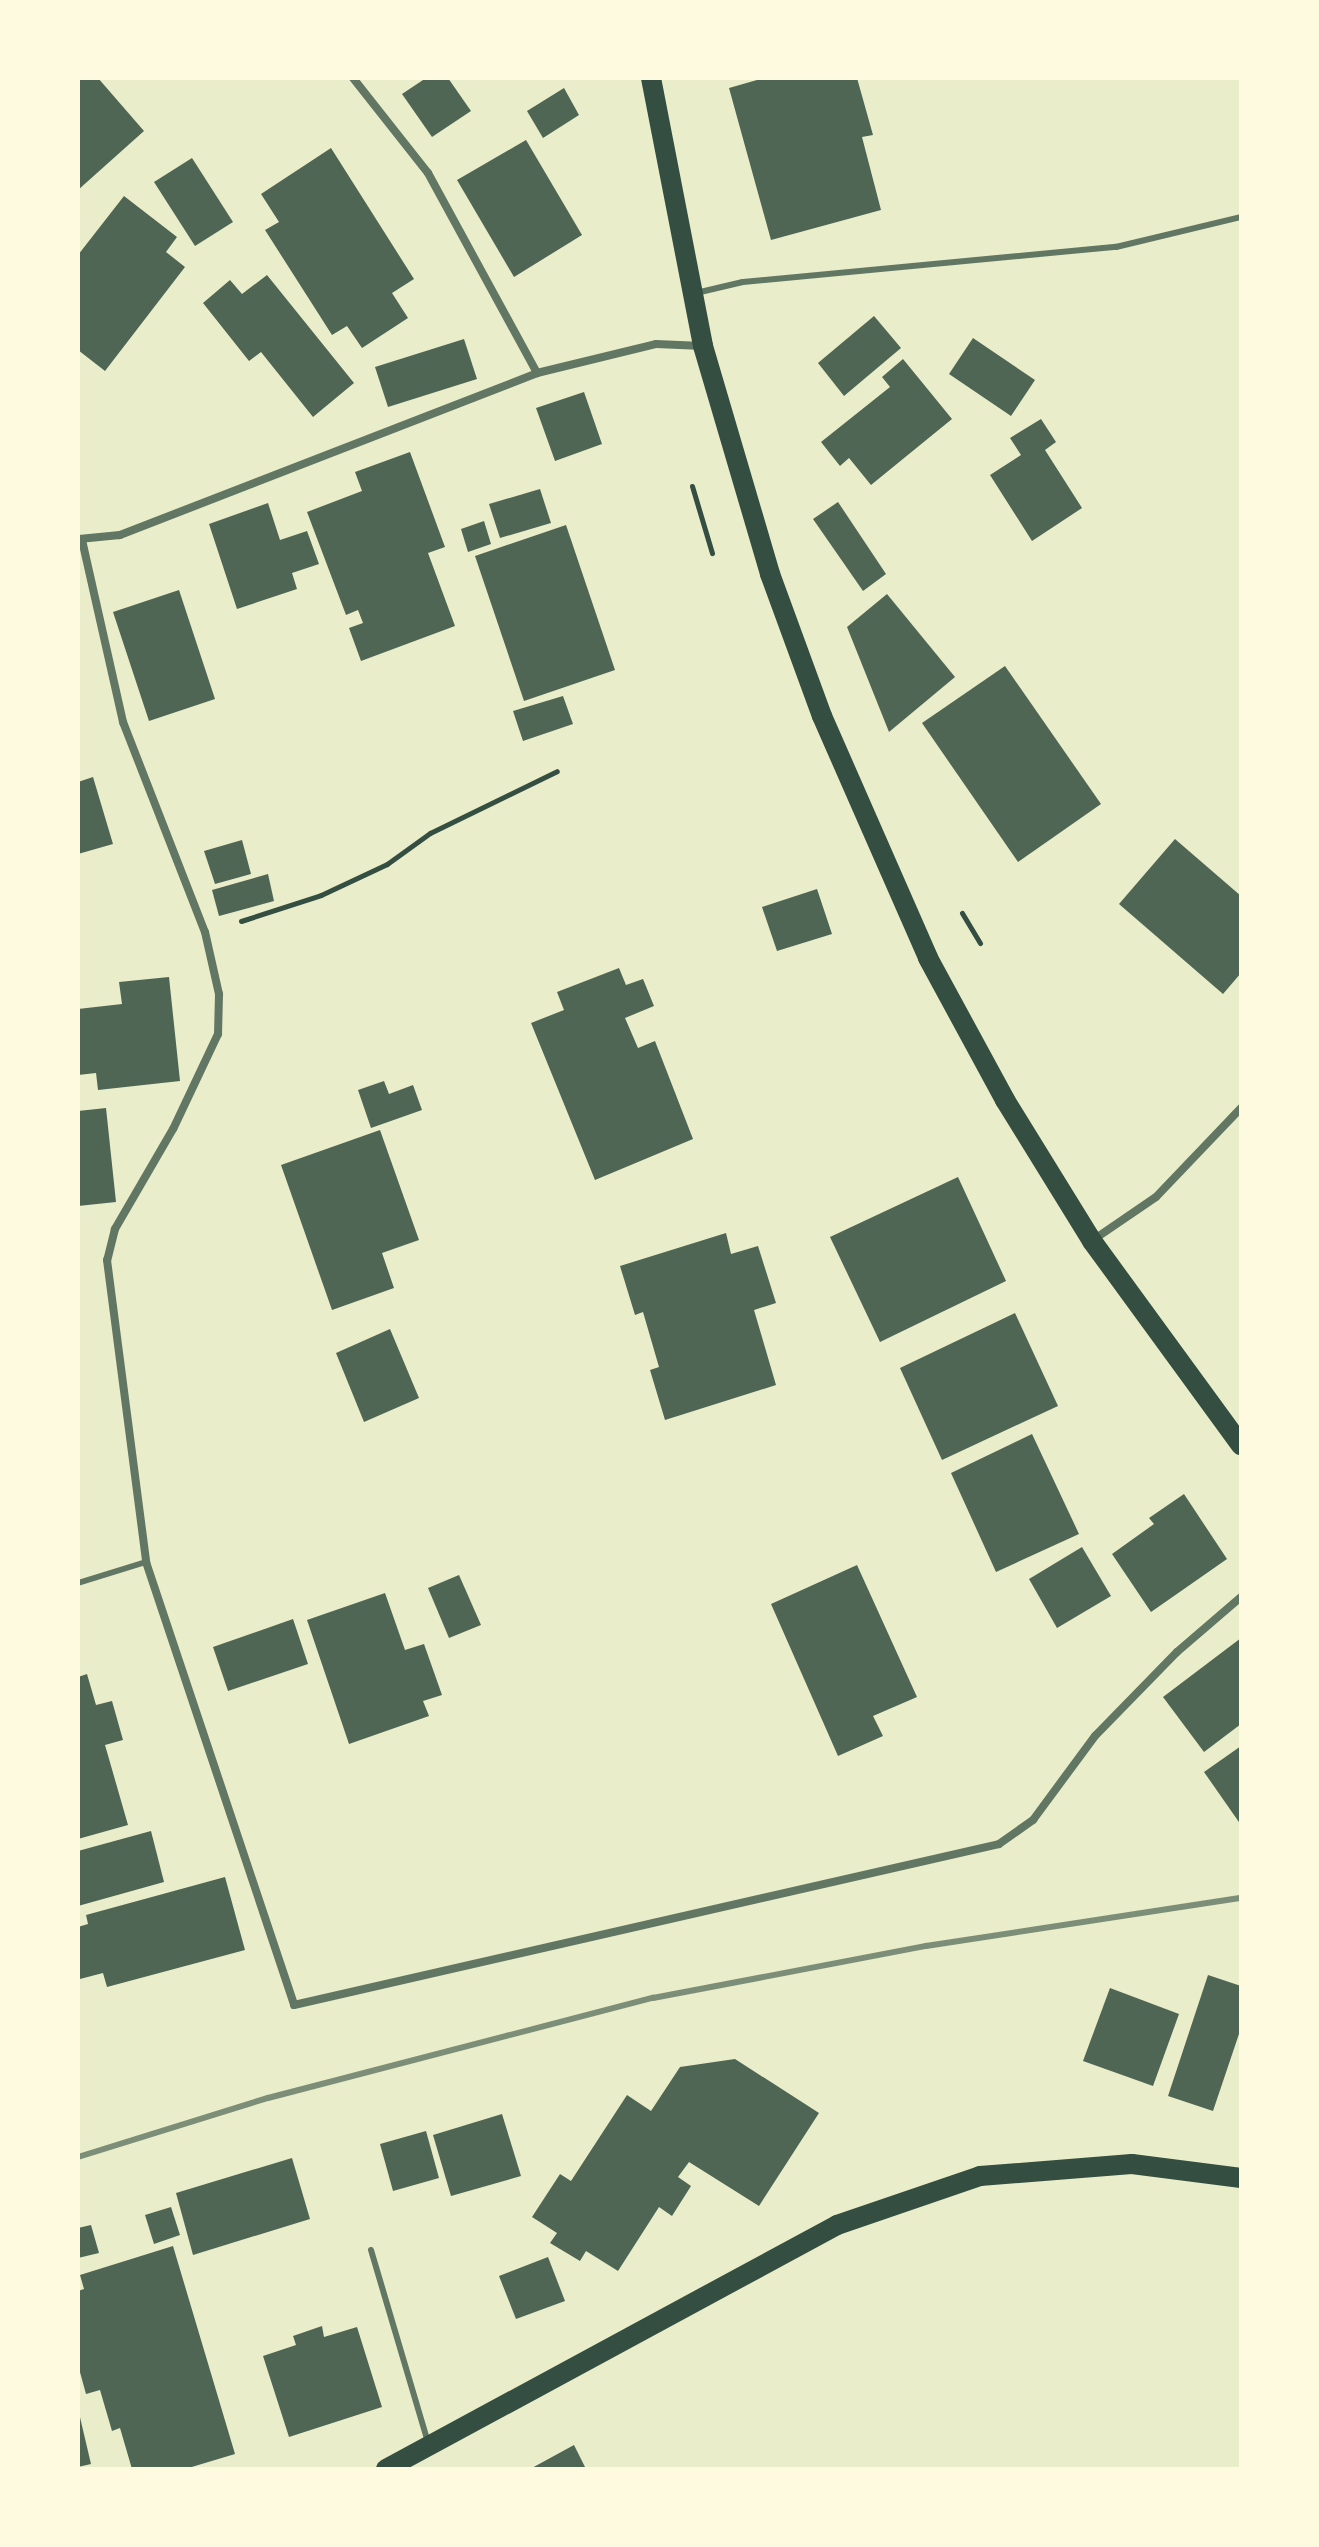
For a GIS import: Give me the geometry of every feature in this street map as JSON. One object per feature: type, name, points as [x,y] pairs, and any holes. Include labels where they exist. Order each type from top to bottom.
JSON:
[{"type":"main road","points":[[651,78],[703,346],[770,574],[822,716],[928,958],[1005,1100],[1092,1241],[1241,1445]]},
{"type":"main road","points":[[386,2469],[837,2225],[980,2176],[1132,2164],[1241,2178]]},
{"type":"street","points":[[353,78],[428,173],[537,373]]},
{"type":"street","points":[[703,346],[656,344],[537,373],[120,535],[80,540],[123,722],[205,932],[219,994],[218,1034],[173,1129],[115,1229],[107,1260],[146,1562],[294,2005],[999,1844],[1033,1820],[1095,1736],[1177,1652],[1241,1597]]},
{"type":"street","points":[[1092,1241],[1156,1197],[1241,1108]]},
{"type":"lane","points":[[692,294],[743,282],[1116,247],[1241,217]]},
{"type":"lane","points":[[78,1583],[146,1562]]},
{"type":"lane","points":[[371,2250],[429,2445]]},
{"type":"path","points":[[205,932],[321,895],[557,771]]},
{"type":"building","points":[[78,78],[98,78],[144,131],[78,190]]},
{"type":"building","points":[[426,78],[448,78],[471,111],[432,137],[402,94]]},
{"type":"building","points":[[764,78],[857,78],[873,135],[862,137],[881,210],[771,240],[729,88]]},
{"type":"building","points":[[564,88],[579,115],[543,138],[527,111]]},
{"type":"building","points":[[526,140],[582,235],[514,277],[457,180]]},
{"type":"building","points":[[331,148],[414,279],[392,293],[408,318],[362,348],[347,326],[332,335],[265,230],[279,222],[261,194]]},
{"type":"building","points":[[192,158],[233,222],[195,246],[154,182]]},
{"type":"building","points":[[124,196],[177,237],[166,252],[185,267],[105,371],[78,350],[78,255]]},
{"type":"building","points":[[267,275],[354,383],[313,417],[261,352],[249,361],[203,303],[230,280],[242,294]]},
{"type":"building","points":[[874,316],[901,348],[844,396],[818,363]]},
{"type":"building","points":[[973,338],[1035,380],[1011,416],[949,374]]},
{"type":"building","points":[[464,339],[477,379],[388,407],[375,367]]},
{"type":"building","points":[[903,359],[952,419],[871,485],[849,458],[840,466],[821,442],[890,387],[882,377]]},
{"type":"building","points":[[584,392],[602,444],[555,461],[536,408]]},
{"type":"building","points":[[1041,419],[1056,442],[1045,450],[1082,508],[1032,541],[990,475],[1021,455],[1010,438]]},
{"type":"building","points":[[410,452],[445,547],[428,553],[455,626],[361,661],[349,628],[363,623],[358,610],[346,615],[307,512],[362,491],[355,472]]},
{"type":"building","points":[[540,489],[551,523],[500,538],[489,504]]},
{"type":"building","points":[[838,502],[886,574],[863,591],[813,519]]},
{"type":"building","points":[[268,503],[280,540],[307,531],[319,564],[292,573],[297,589],[237,609],[209,524]]},
{"type":"building","points":[[484,521],[491,544],[468,552],[461,529]]},
{"type":"building","points":[[566,525],[615,670],[524,701],[475,556]]},
{"type":"building","points":[[179,590],[215,699],[149,721],[113,612]]},
{"type":"building","points":[[887,594],[955,677],[889,732],[847,627]]},
{"type":"building","points":[[1005,666],[1101,804],[1018,862],[922,723]]},
{"type":"building","points":[[563,696],[573,724],[523,741],[513,711]]},
{"type":"building","points":[[93,777],[113,844],[78,854],[78,782]]},
{"type":"building","points":[[1175,839],[1241,896],[1241,973],[1223,994],[1119,904]]},
{"type":"building","points":[[242,840],[251,874],[215,884],[204,851]]},
{"type":"building","points":[[268,874],[274,901],[219,916],[212,890]]},
{"type":"building","points":[[817,889],[832,934],[777,951],[762,907]]},
{"type":"building","points":[[619,968],[626,985],[643,979],[654,1006],[625,1018],[638,1048],[655,1041],[693,1139],[595,1180],[531,1023],[564,1010],[557,992]]},
{"type":"building","points":[[169,977],[180,1081],[98,1090],[96,1073],[78,1075],[78,1009],[122,1004],[119,982]]},
{"type":"building","points":[[384,1081],[389,1094],[413,1085],[422,1110],[371,1128],[358,1090]]},
{"type":"building","points":[[106,1108],[116,1202],[78,1206],[78,1111]]},
{"type":"building","points":[[380,1130],[419,1240],[382,1253],[394,1288],[332,1310],[281,1165]]},
{"type":"building","points":[[958,1177],[1006,1281],[880,1342],[830,1237]]},
{"type":"building","points":[[726,1233],[731,1254],[758,1246],[776,1303],[754,1310],[776,1385],[665,1420],[650,1370],[659,1367],[643,1312],[635,1315],[620,1266]]},
{"type":"building","points":[[1015,1313],[1058,1406],[942,1460],[900,1368]]},
{"type":"building","points":[[390,1329],[419,1398],[364,1422],[336,1353]]},
{"type":"building","points":[[1032,1434],[1079,1534],[996,1572],[951,1473]]},
{"type":"building","points":[[1184,1494],[1227,1559],[1151,1612],[1112,1554],[1154,1524],[1149,1518]]},
{"type":"building","points":[[1082,1547],[1111,1596],[1057,1628],[1029,1579]]},
{"type":"building","points":[[857,1565],[917,1697],[873,1716],[883,1736],[838,1756],[771,1604]]},
{"type":"building","points":[[459,1575],[481,1625],[449,1638],[428,1588]]},
{"type":"building","points":[[385,1593],[405,1650],[424,1644],[442,1695],[423,1701],[429,1716],[349,1744],[307,1620]]},
{"type":"building","points":[[293,1619],[308,1664],[228,1691],[213,1647]]},
{"type":"building","points":[[1241,1638],[1241,1724],[1204,1752],[1163,1697]]},
{"type":"building","points":[[87,1674],[96,1705],[112,1701],[123,1740],[105,1745],[128,1825],[78,1839],[78,1677]]},
{"type":"building","points":[[1241,1746],[1241,1825],[1204,1772]]},
{"type":"building","points":[[151,1831],[164,1882],[78,1906],[78,1851]]},
{"type":"building","points":[[225,1877],[245,1950],[107,1987],[103,1973],[80,1979],[78,1927],[88,1924],[86,1915]]},
{"type":"building","points":[[1208,1975],[1241,1986],[1241,2028],[1213,2111],[1168,2096]]},
{"type":"building","points":[[1110,1988],[1179,2014],[1153,2086],[1083,2061]]},
{"type":"building","points":[[735,2059],[819,2113],[759,2206],[689,2162],[678,2177],[691,2186],[672,2216],[659,2207],[618,2271],[586,2251],[580,2261],[550,2243],[557,2233],[532,2217],[560,2174],[571,2181],[627,2095],[651,2111],[680,2067]]},
{"type":"building","points":[[502,2114],[521,2176],[451,2196],[433,2135]]},
{"type":"building","points":[[426,2131],[439,2178],[393,2191],[380,2144]]},
{"type":"building","points":[[292,2158],[310,2219],[193,2255],[176,2193]]},
{"type":"building","points":[[171,2207],[180,2235],[154,2244],[145,2215]]},
{"type":"building","points":[[91,2225],[99,2253],[78,2258],[78,2228]]},
{"type":"building","points":[[173,2246],[235,2454],[185,2469],[132,2469],[120,2428],[112,2431],[100,2390],[86,2394],[78,2365],[78,2291],[84,2289],[80,2275]]},
{"type":"building","points":[[548,2257],[565,2301],[516,2319],[499,2276]]},
{"type":"building","points":[[322,2326],[324,2337],[357,2327],[382,2407],[289,2437],[263,2356],[296,2345],[293,2336]]},
{"type":"building","points":[[78,2414],[91,2464],[78,2467]]},
{"type":"building","points":[[574,2445],[586,2469],[530,2469]]},
{"type":"railway","points":[[78,2157],[268,2098],[653,1998],[926,1946],[1241,1898]]}]
